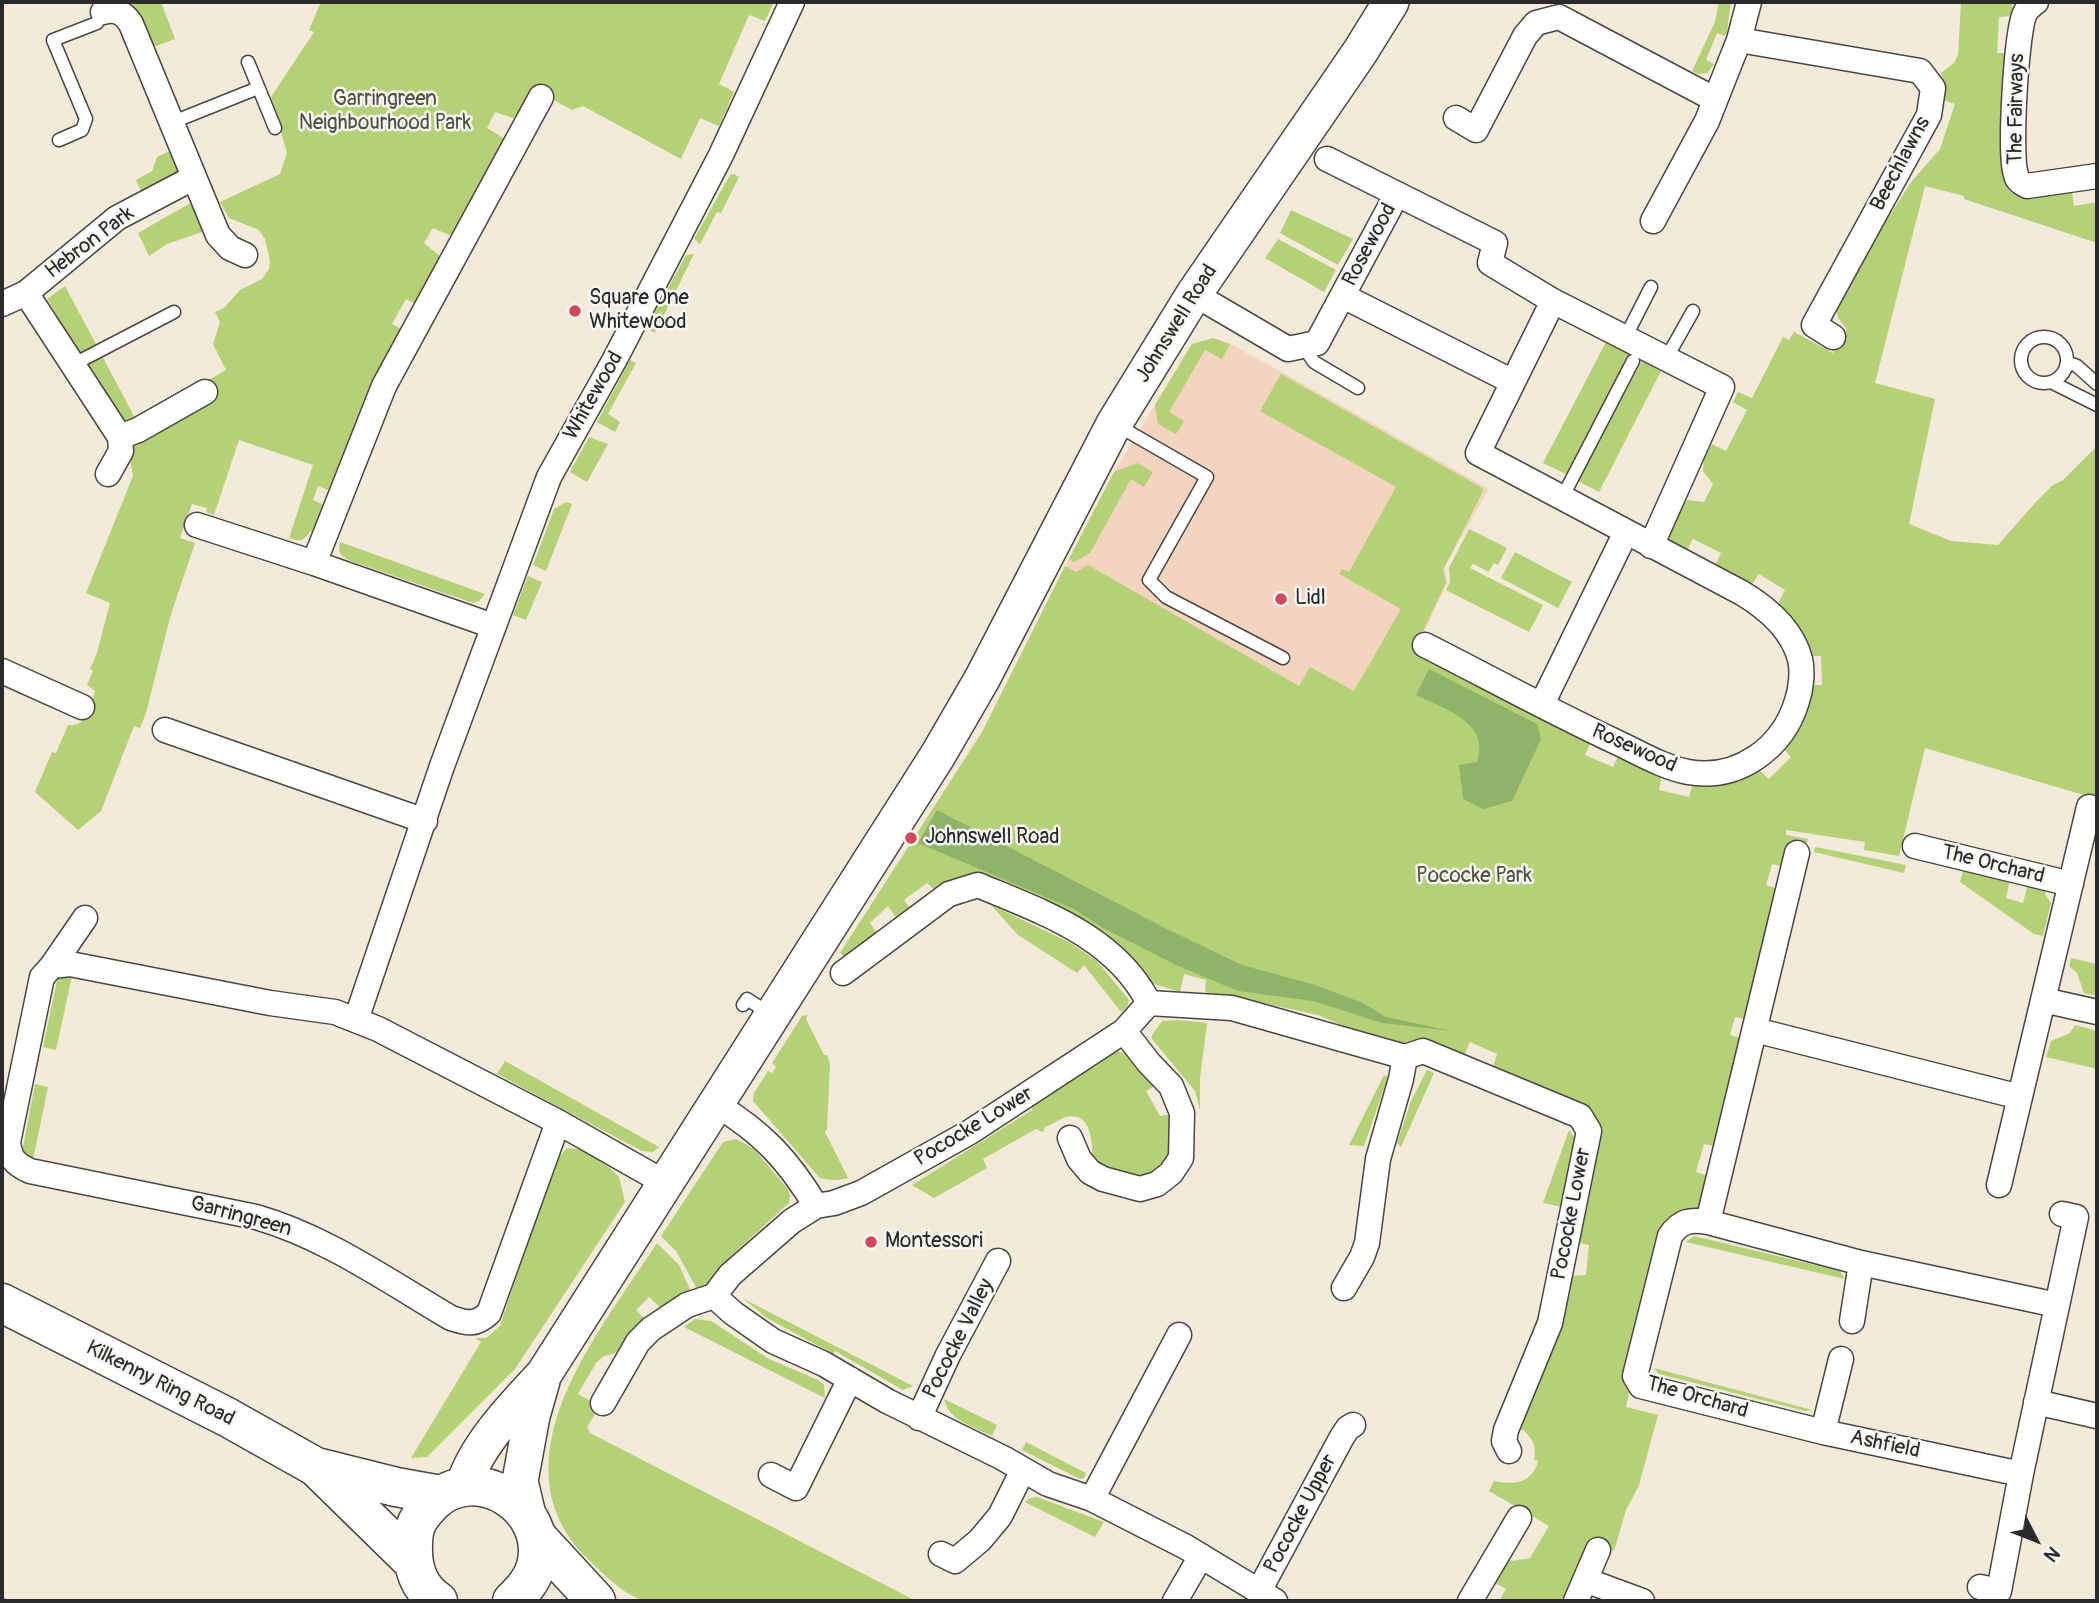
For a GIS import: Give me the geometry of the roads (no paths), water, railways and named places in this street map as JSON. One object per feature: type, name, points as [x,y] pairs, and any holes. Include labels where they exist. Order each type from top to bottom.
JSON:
[{"type":"main road","name":"Kilkenny Ring Road","points":[[2,1303],[227,1417],[316,1467],[412,1561]]},
{"type":"main road","name":"Kilkenny Ring Road","points":[[316,1467],[396,1487],[452,1492],[491,1489],[510,1497],[532,1526]]},
{"type":"main road","points":[[434,1600],[421,1584],[412,1561],[413,1536],[418,1518],[452,1492]]},
{"type":"main road","points":[[512,1601],[528,1584],[536,1565],[532,1526]]},
{"type":"main road","points":[[532,1526],[596,1601]]},
{"type":"street","name":"Whitewood","points":[[493,626],[549,477],[615,359],[721,155],[792,2]]},
{"type":"street","name":"Johnswell Road","points":[[452,1492],[516,1404],[544,1374],[717,1105],[758,1011],[939,755],[982,679],[1114,424],[1194,294],[1360,52],[1391,2]]},
{"type":"street","points":[[1653,221],[1707,121],[1739,40],[1749,2]]},
{"type":"street","name":"The Fairways","points":[[2036,2],[2024,14],[2020,38],[2015,116],[2014,166],[2017,177],[2027,186],[2097,176]]},
{"type":"street","points":[[103,12],[117,11],[125,15],[173,122],[193,178],[218,235],[230,248],[245,255]]},
{"type":"street","points":[[1456,118],[1476,130],[1525,36],[1536,23],[1559,17],[1714,99]]},
{"type":"street","name":"Beechlawns","points":[[1739,40],[1920,71],[1933,88],[1929,115],[1814,326],[1833,337]]},
{"type":"street","points":[[314,563],[384,386],[541,97]]},
{"type":"street","name":"Rosewood","points":[[1327,159],[1495,243],[1490,263],[1629,349],[1666,359],[1722,387],[1651,546]]},
{"type":"street","name":"Hebron Park","points":[[2,304],[26,293],[117,218],[193,178]]},
{"type":"street","name":"Rosewood","points":[[1303,346],[1317,343],[1397,194]]},
{"type":"street","name":"Hebron Park","points":[[26,293],[120,437]]},
{"type":"street","points":[[1194,294],[1288,349],[1303,346]]},
{"type":"street","name":"Rosewood","points":[[1343,296],[1513,382]]},
{"type":"street","name":"Rosewood","points":[[1425,645],[1561,716],[1646,756],[1688,772],[1719,772],[1749,763],[1774,745],[1792,719],[1800,690],[1800,660],[1787,632],[1768,609],[1478,453],[1553,301]]},
{"type":"street","points":[[108,474],[121,451],[120,437],[138,430],[205,392]]},
{"type":"street","points":[[197,525],[493,626],[442,765],[356,1020]]},
{"type":"street","points":[[1542,704],[1626,532]]},
{"type":"street","points":[[4,678],[82,707]]},
{"type":"street","points":[[165,730],[425,821]]},
{"type":"street","name":"The Orchard","points":[[1999,1185],[2089,807]]},
{"type":"street","name":"The Orchard","points":[[1915,846],[2071,884]]},
{"type":"street","points":[[1708,1222],[1797,853]]},
{"type":"street","points":[[844,973],[950,894],[978,885],[1075,928],[1112,952],[1141,987],[1149,1003]]},
{"type":"street","name":"Garringreen","points":[[85,918],[42,977],[8,1142],[9,1156],[30,1171],[283,1224],[318,1240],[451,1318],[468,1324],[479,1322],[489,1313],[558,1122]]},
{"type":"street","points":[[52,965],[70,964],[270,1003],[335,1012],[378,1029],[558,1122],[667,1184]]},
{"type":"street","points":[[2043,1000],[2097,1012]]},
{"type":"street","name":"Pococke Lower","points":[[816,1206],[861,1194],[970,1132],[1124,1031],[1149,1003],[1232,1009],[1405,1058],[1423,1051],[1580,1116],[1589,1131],[1550,1322],[1506,1430],[1504,1441],[1509,1451]]},
{"type":"street","points":[[1755,1030],[2020,1097]]},
{"type":"street","points":[[1070,1138],[1079,1159],[1090,1172],[1112,1182],[1140,1189],[1157,1184],[1171,1173],[1181,1158],[1182,1113],[1171,1086],[1124,1031]]},
{"type":"street","points":[[1344,1288],[1367,1243],[1378,1159],[1405,1058]]},
{"type":"street","points":[[603,1403],[638,1342],[651,1329],[687,1305],[714,1296],[730,1275],[792,1221],[816,1206],[768,1141],[717,1105]]},
{"type":"street","points":[[1980,1587],[1999,1591],[2076,1217],[2062,1214]]},
{"type":"street","name":"The Orchard","points":[[1823,1433],[1641,1386],[1635,1376],[1670,1236],[1676,1227],[1685,1221],[1708,1222],[1861,1263]]},
{"type":"street","name":"Pococke Valley","points":[[919,1418],[996,1259]]},
{"type":"street","points":[[1852,1321],[1861,1263],[2057,1305]]},
{"type":"street","name":"Pococke Valley","points":[[714,1296],[733,1313],[773,1340],[1023,1470]]},
{"type":"street","points":[[1092,1499],[1179,1347]]},
{"type":"street","name":"Ashfield","points":[[1841,1359],[1823,1433],[2021,1474]]},
{"type":"street","name":"Johnswell Road","points":[[532,1526],[520,1481],[532,1416],[544,1374]]},
{"type":"street","points":[[771,1475],[796,1488],[850,1379]]},
{"type":"street","points":[[2036,1402],[2097,1416]]},
{"type":"street","name":"Pococke Upper","points":[[1023,1470],[1048,1484],[1092,1499],[1201,1556],[1267,1596],[1341,1430]]},
{"type":"street","points":[[941,1554],[955,1561],[980,1539],[1000,1516],[1023,1470]]},
{"type":"street","points":[[1470,1601],[1519,1518]]},
{"type":"street","points":[[1598,1550],[1581,1591],[1642,1601]]},
{"type":"street","points":[[1175,1601],[1201,1556]]},
{"type":"lane","points":[[58,140],[82,130],[86,120],[53,40],[97,23],[103,12]]},
{"type":"lane","points":[[248,62],[275,128]]},
{"type":"lane","points":[[173,122],[258,88]]},
{"type":"lane","points":[[1562,498],[1629,349],[1651,287]]},
{"type":"lane","points":[[1666,359],[1693,311]]},
{"type":"lane","points":[[74,364],[173,312]]},
{"type":"lane","points":[[2051,382],[2062,375],[2067,362],[2064,348],[2051,338],[2044,337],[2029,343],[2022,356],[2024,371],[2036,381],[2051,382],[2097,405]]},
{"type":"lane","points":[[1303,346],[1314,362],[1358,388]]},
{"type":"lane","points":[[2067,362],[2077,366],[2097,384]]},
{"type":"lane","points":[[1114,424],[1207,477],[1149,580],[1166,597],[1283,658]]},
{"type":"place","name":"Square One Whitewood","points":[[575,311]]},
{"type":"place","name":"Lidl","points":[[1281,599]]},
{"type":"place","name":"Johnswell Road","points":[[911,838]]},
{"type":"place","name":"Montessori","points":[[871,1242]]},
{"type":"park label","name":"Garringreen Neighbourhood Park","points":[[385,112]]},
{"type":"park label","name":"Pococke Park","points":[[1474,877]]}]
